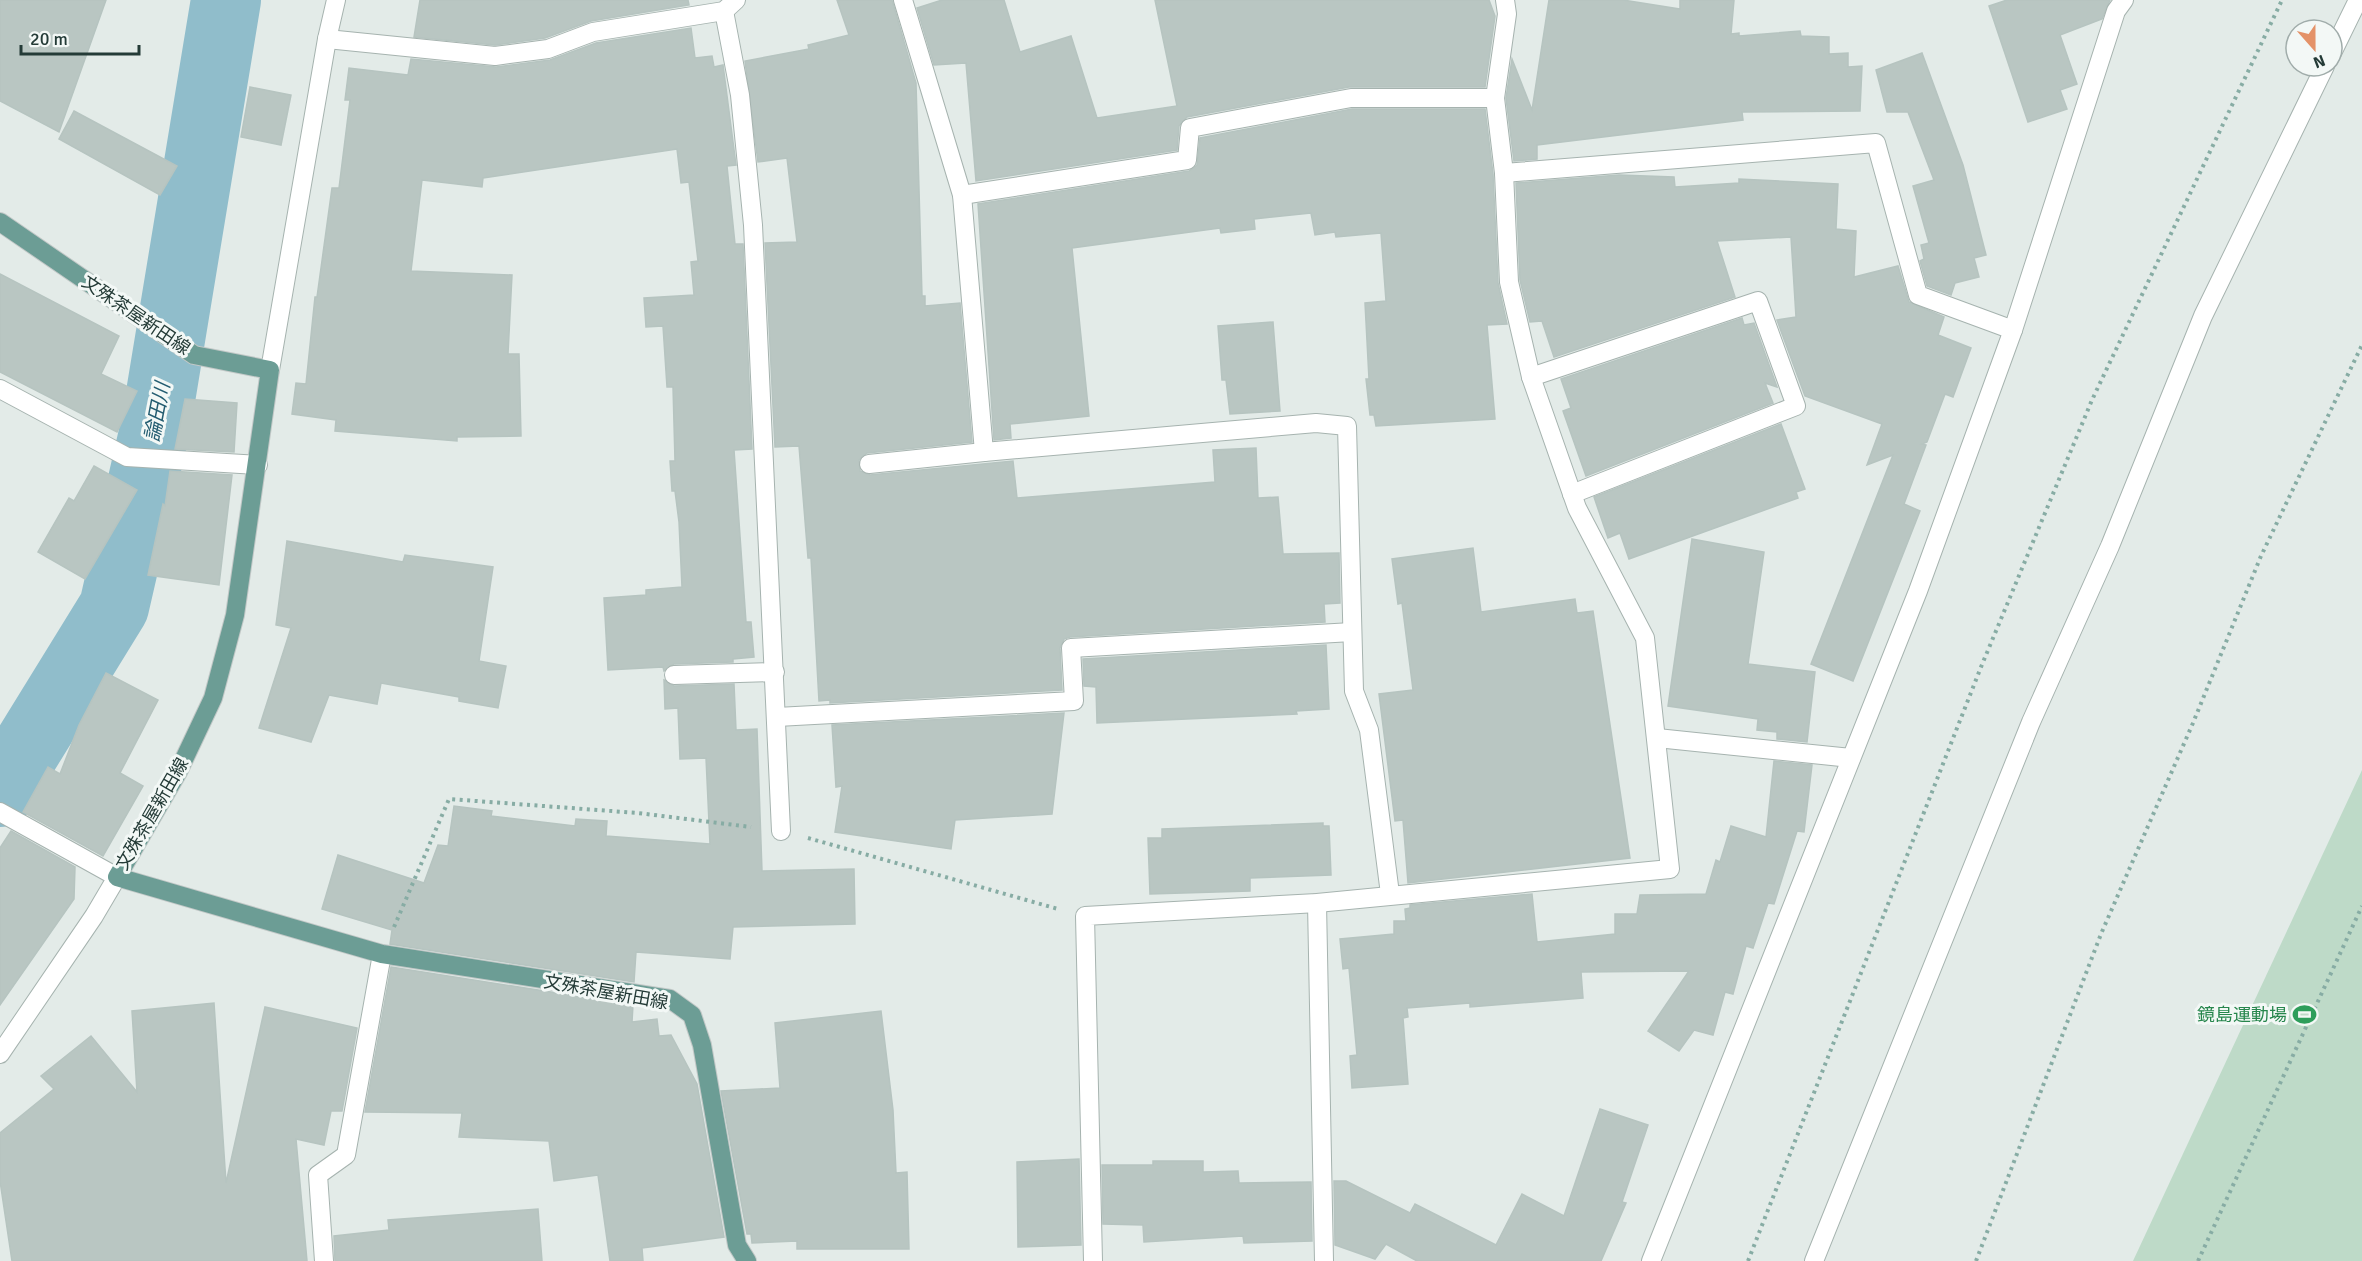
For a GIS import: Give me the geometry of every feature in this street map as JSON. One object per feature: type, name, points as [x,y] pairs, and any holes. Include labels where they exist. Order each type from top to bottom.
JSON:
[{"type":"main road","name":"文殊茶屋新田線","points":[[0,222],[194,355],[270,370],[236,615],[213,698],[178,772],[117,877],[382,954],[670,999],[693,1015],[702,1045],[737,1245],[747,1261]]},
{"type":"street","points":[[270,370],[327,39],[336,0]]},
{"type":"street","points":[[903,0],[962,195],[984,452]]},
{"type":"street","points":[[1093,1261],[1084,916],[1317,903],[1390,894],[1670,869],[1645,638],[1572,494],[1531,377],[1509,282],[1504,173],[1495,98],[1507,14],[1505,0]]},
{"type":"street","points":[[1651,1261],[1918,591],[2013,330],[2116,11],[2124,0]]},
{"type":"street","points":[[2344,28],[2358,0]]},
{"type":"street","points":[[327,39],[495,56],[548,49],[593,32],[730,6],[753,225],[781,831]]},
{"type":"street","points":[[1814,1261],[2031,722],[2110,546],[2204,316],[2319,78]]},
{"type":"street","points":[[962,195],[1187,160],[1190,128],[1351,98],[1495,98]]},
{"type":"street","points":[[1504,173],[1876,143],[1918,295],[2013,330]]},
{"type":"street","points":[[1531,377],[1758,301],[1796,406],[1572,494]]},
{"type":"street","points":[[0,389],[127,457],[258,465]]},
{"type":"street","points":[[869,464],[1316,423],[1347,426],[1354,691],[1369,730],[1390,894]]},
{"type":"street","points":[[777,717],[1074,701],[1071,648],[1352,632]]},
{"type":"street","points":[[674,675],[775,672]]},
{"type":"street","points":[[1657,738],[1851,758]]},
{"type":"street","points":[[0,812],[117,877],[94,916],[0,1054]]},
{"type":"street","points":[[1317,903],[1324,1261]]},
{"type":"street","points":[[324,1261],[318,1175],[346,1155],[382,954]]},
{"type":"path","points":[[1748,1261],[1981,667],[2092,400],[2282,0]]},
{"type":"path","points":[[1976,1261],[2101,934],[2193,723],[2261,555],[2362,345]]},
{"type":"path","points":[[382,954],[449,799],[638,813],[781,831],[1084,916]]},
{"type":"path","points":[[2198,1261],[2362,906]]},
{"type":"green space","name":"鏡島運動場","points":[[2362,770],[2362,1261],[2133,1261]]},
{"type":"building","points":[[0,0],[106,0],[59,132],[0,101]]},
{"type":"building","points":[[420,0],[688,0],[689,5],[591,21],[545,38],[495,45],[414,37]]},
{"type":"building","points":[[837,0],[892,0],[916,83],[922,296],[925,296],[925,306],[960,303],[972,442],[867,453],[859,460],[860,471],[870,475],[1013,461],[1017,498],[1215,482],[1213,450],[1256,448],[1258,498],[1278,497],[1283,554],[1339,553],[1340,603],[1324,604],[1325,622],[1070,637],[1064,639],[1060,648],[1062,690],[830,703],[830,700],[819,701],[811,558],[808,558],[799,446],[775,447],[765,243],[797,242],[787,158],[758,162],[745,61],[809,49],[808,45],[849,35]]},
{"type":"building","points":[[942,0],[1004,0],[1020,52],[1071,36],[1097,118],[1177,106],[1155,0],[1489,0],[1495,16],[1485,87],[1349,87],[1187,117],[1179,126],[1177,150],[976,181],[966,63],[934,65],[917,8]]},
{"type":"building","points":[[1549,0],[1623,0],[1680,9],[1680,0],[1734,0],[1731,34],[1739,33],[1739,36],[1800,31],[1801,36],[1829,37],[1829,54],[1848,53],[1848,67],[1862,66],[1860,111],[1742,112],[1743,120],[1537,145],[1537,159],[1514,161],[1506,98],[1512,59],[1532,110]]},
{"type":"building","points":[[2007,0],[2110,0],[2102,19],[2060,35],[2077,84],[2060,90],[2067,109],[2028,122],[1989,6]]},
{"type":"building","points":[[691,28],[695,58],[712,56],[714,67],[723,65],[736,165],[727,166],[735,244],[743,244],[752,449],[734,450],[746,622],[751,622],[754,657],[733,659],[733,662],[674,664],[664,671],[663,667],[608,670],[604,598],[646,595],[646,590],[682,587],[679,522],[675,491],[672,491],[670,461],[675,461],[673,387],[667,387],[663,326],[646,327],[644,298],[694,295],[691,262],[698,261],[689,182],[681,183],[677,149],[483,178],[482,187],[422,180],[411,271],[512,275],[508,354],[519,354],[521,436],[457,437],[457,441],[335,431],[336,420],[292,414],[296,383],[306,384],[315,297],[317,297],[332,188],[339,188],[350,100],[345,100],[349,68],[408,75],[411,59],[496,67],[550,60],[596,43]]},
{"type":"building","points":[[1922,53],[1963,165],[1986,255],[1974,258],[1979,277],[1955,283],[1951,295],[1927,286],[1920,261],[1924,259],[1921,245],[1929,243],[1913,186],[1934,180],[1908,112],[1887,112],[1876,70]]},
{"type":"building","points":[[250,87],[291,95],[281,145],[241,137]]},
{"type":"building","points":[[1352,109],[1485,109],[1493,174],[1498,283],[1507,324],[1487,325],[1495,419],[1376,426],[1374,415],[1370,415],[1366,379],[1369,379],[1365,303],[1386,301],[1381,233],[1336,237],[1335,232],[1315,235],[1311,213],[1254,219],[1255,229],[1221,233],[1220,228],[1072,248],[1089,416],[1010,424],[1011,438],[994,440],[978,204],[1189,171],[1197,165],[1200,138]]},
{"type":"building","points":[[74,111],[177,166],[160,195],[59,139]]},
{"type":"building","points":[[1619,175],[1674,177],[1675,187],[1739,183],[1739,179],[1838,184],[1836,229],[1856,231],[1854,277],[1898,266],[1909,302],[1944,317],[1938,335],[1971,348],[1953,397],[1945,394],[1927,442],[1922,444],[1926,445],[1904,504],[1920,511],[1853,681],[1811,664],[1893,455],[1867,465],[1882,424],[1805,396],[1777,320],[1796,317],[1791,237],[1717,241],[1735,297],[1554,357],[1542,321],[1530,322],[1520,280],[1516,183]]},
{"type":"building","points":[[0,274],[119,336],[101,374],[137,391],[117,432],[0,372]]},
{"type":"building","points":[[1742,318],[1744,325],[1754,323],[1777,387],[1765,383],[1773,403],[1586,476],[1563,411],[1571,408],[1561,379]]},
{"type":"building","points":[[1273,322],[1280,411],[1230,414],[1226,380],[1222,380],[1218,326]]},
{"type":"building","points":[[185,399],[237,403],[234,452],[175,449]]},
{"type":"building","points":[[1781,424],[1805,489],[1796,492],[1798,498],[1629,559],[1620,533],[1608,538],[1594,497]]},
{"type":"building","points":[[94,466],[137,490],[85,579],[38,552],[69,498],[74,501]]},
{"type":"building","points":[[170,471],[232,475],[219,585],[148,575],[163,504],[165,506]]},
{"type":"building","points":[[1692,539],[1764,552],[1748,664],[1815,672],[1807,742],[1777,739],[1777,732],[1757,730],[1758,719],[1668,706]]},
{"type":"building","points":[[287,541],[403,562],[405,555],[493,567],[479,661],[506,666],[498,708],[459,701],[459,697],[381,683],[377,704],[329,695],[311,742],[259,728],[291,628],[276,625]]},
{"type":"building","points":[[1473,548],[1481,612],[1575,599],[1577,613],[1593,611],[1630,858],[1408,883],[1403,820],[1395,821],[1379,694],[1413,690],[1402,603],[1398,604],[1392,559]]},
{"type":"building","points":[[1326,645],[1329,709],[1296,711],[1297,714],[1097,723],[1096,687],[1084,686],[1083,659]]},
{"type":"building","points":[[106,673],[158,700],[120,773],[143,786],[103,856],[23,812],[48,767],[60,774],[79,725]]},
{"type":"building","points":[[664,680],[674,686],[734,684],[736,730],[757,729],[762,871],[854,869],[855,924],[733,927],[730,959],[636,952],[634,982],[390,944],[392,930],[322,909],[338,855],[424,883],[438,845],[448,846],[454,806],[492,811],[491,816],[575,826],[576,819],[607,821],[606,836],[710,844],[706,758],[680,759],[678,708],[665,709]]},
{"type":"building","points":[[1064,713],[1052,814],[955,820],[951,849],[835,832],[842,786],[836,787],[832,725]]},
{"type":"building","points":[[1774,761],[1812,765],[1804,832],[1797,831],[1774,904],[1768,903],[1753,948],[1746,946],[1733,994],[1725,992],[1713,1035],[1694,1030],[1679,1051],[1648,1031],[1689,971],[1581,972],[1583,998],[1470,1007],[1470,1003],[1407,1008],[1408,1017],[1403,1018],[1408,1084],[1352,1088],[1350,1056],[1357,1055],[1349,968],[1343,969],[1340,939],[1394,934],[1394,921],[1406,921],[1405,909],[1410,908],[1410,905],[1532,894],[1537,942],[1615,934],[1615,914],[1637,914],[1640,895],[1706,894],[1716,860],[1720,862],[1731,826],[1766,837]]},
{"type":"building","points":[[1323,823],[1323,826],[1329,826],[1331,875],[1250,878],[1250,891],[1150,894],[1148,838],[1162,838],[1162,829]]},
{"type":"building","points":[[11,831],[75,867],[74,899],[0,1005],[0,848]]},
{"type":"building","points":[[391,967],[633,1005],[632,1022],[657,1019],[659,1036],[671,1035],[697,1084],[724,1237],[642,1248],[643,1261],[610,1261],[598,1175],[554,1181],[549,1141],[459,1137],[462,1113],[365,1112]]},
{"type":"building","points":[[214,1003],[226,1183],[265,1007],[357,1028],[342,1111],[331,1111],[324,1145],[296,1139],[307,1261],[12,1261],[0,1181],[0,1133],[54,1089],[41,1076],[91,1036],[137,1092],[132,1011]]},
{"type":"building","points":[[881,1011],[893,1110],[896,1173],[907,1172],[909,1249],[797,1249],[797,1241],[752,1243],[751,1234],[747,1234],[721,1091],[780,1088],[775,1023]]},
{"type":"building","points":[[1600,1109],[1648,1125],[1622,1202],[1626,1203],[1601,1261],[1417,1261],[1386,1244],[1375,1259],[1335,1245],[1334,1181],[1346,1181],[1410,1213],[1415,1204],[1496,1245],[1522,1194],[1564,1216]]},
{"type":"building","points":[[1079,1159],[1081,1245],[1018,1247],[1017,1162]]},
{"type":"building","points":[[1153,1161],[1203,1161],[1203,1172],[1238,1171],[1239,1183],[1311,1182],[1312,1241],[1244,1243],[1243,1236],[1144,1242],[1143,1225],[1103,1224],[1102,1165],[1153,1165]]},
{"type":"building","points":[[538,1209],[542,1261],[335,1261],[334,1236],[389,1230],[388,1220]]},
{"type":"waterway","name":"論田川","points":[[0,792],[114,607],[156,424],[226,0]]},
{"type":"place","name":"鏡島運動場","points":[[2305,1015]]}]
